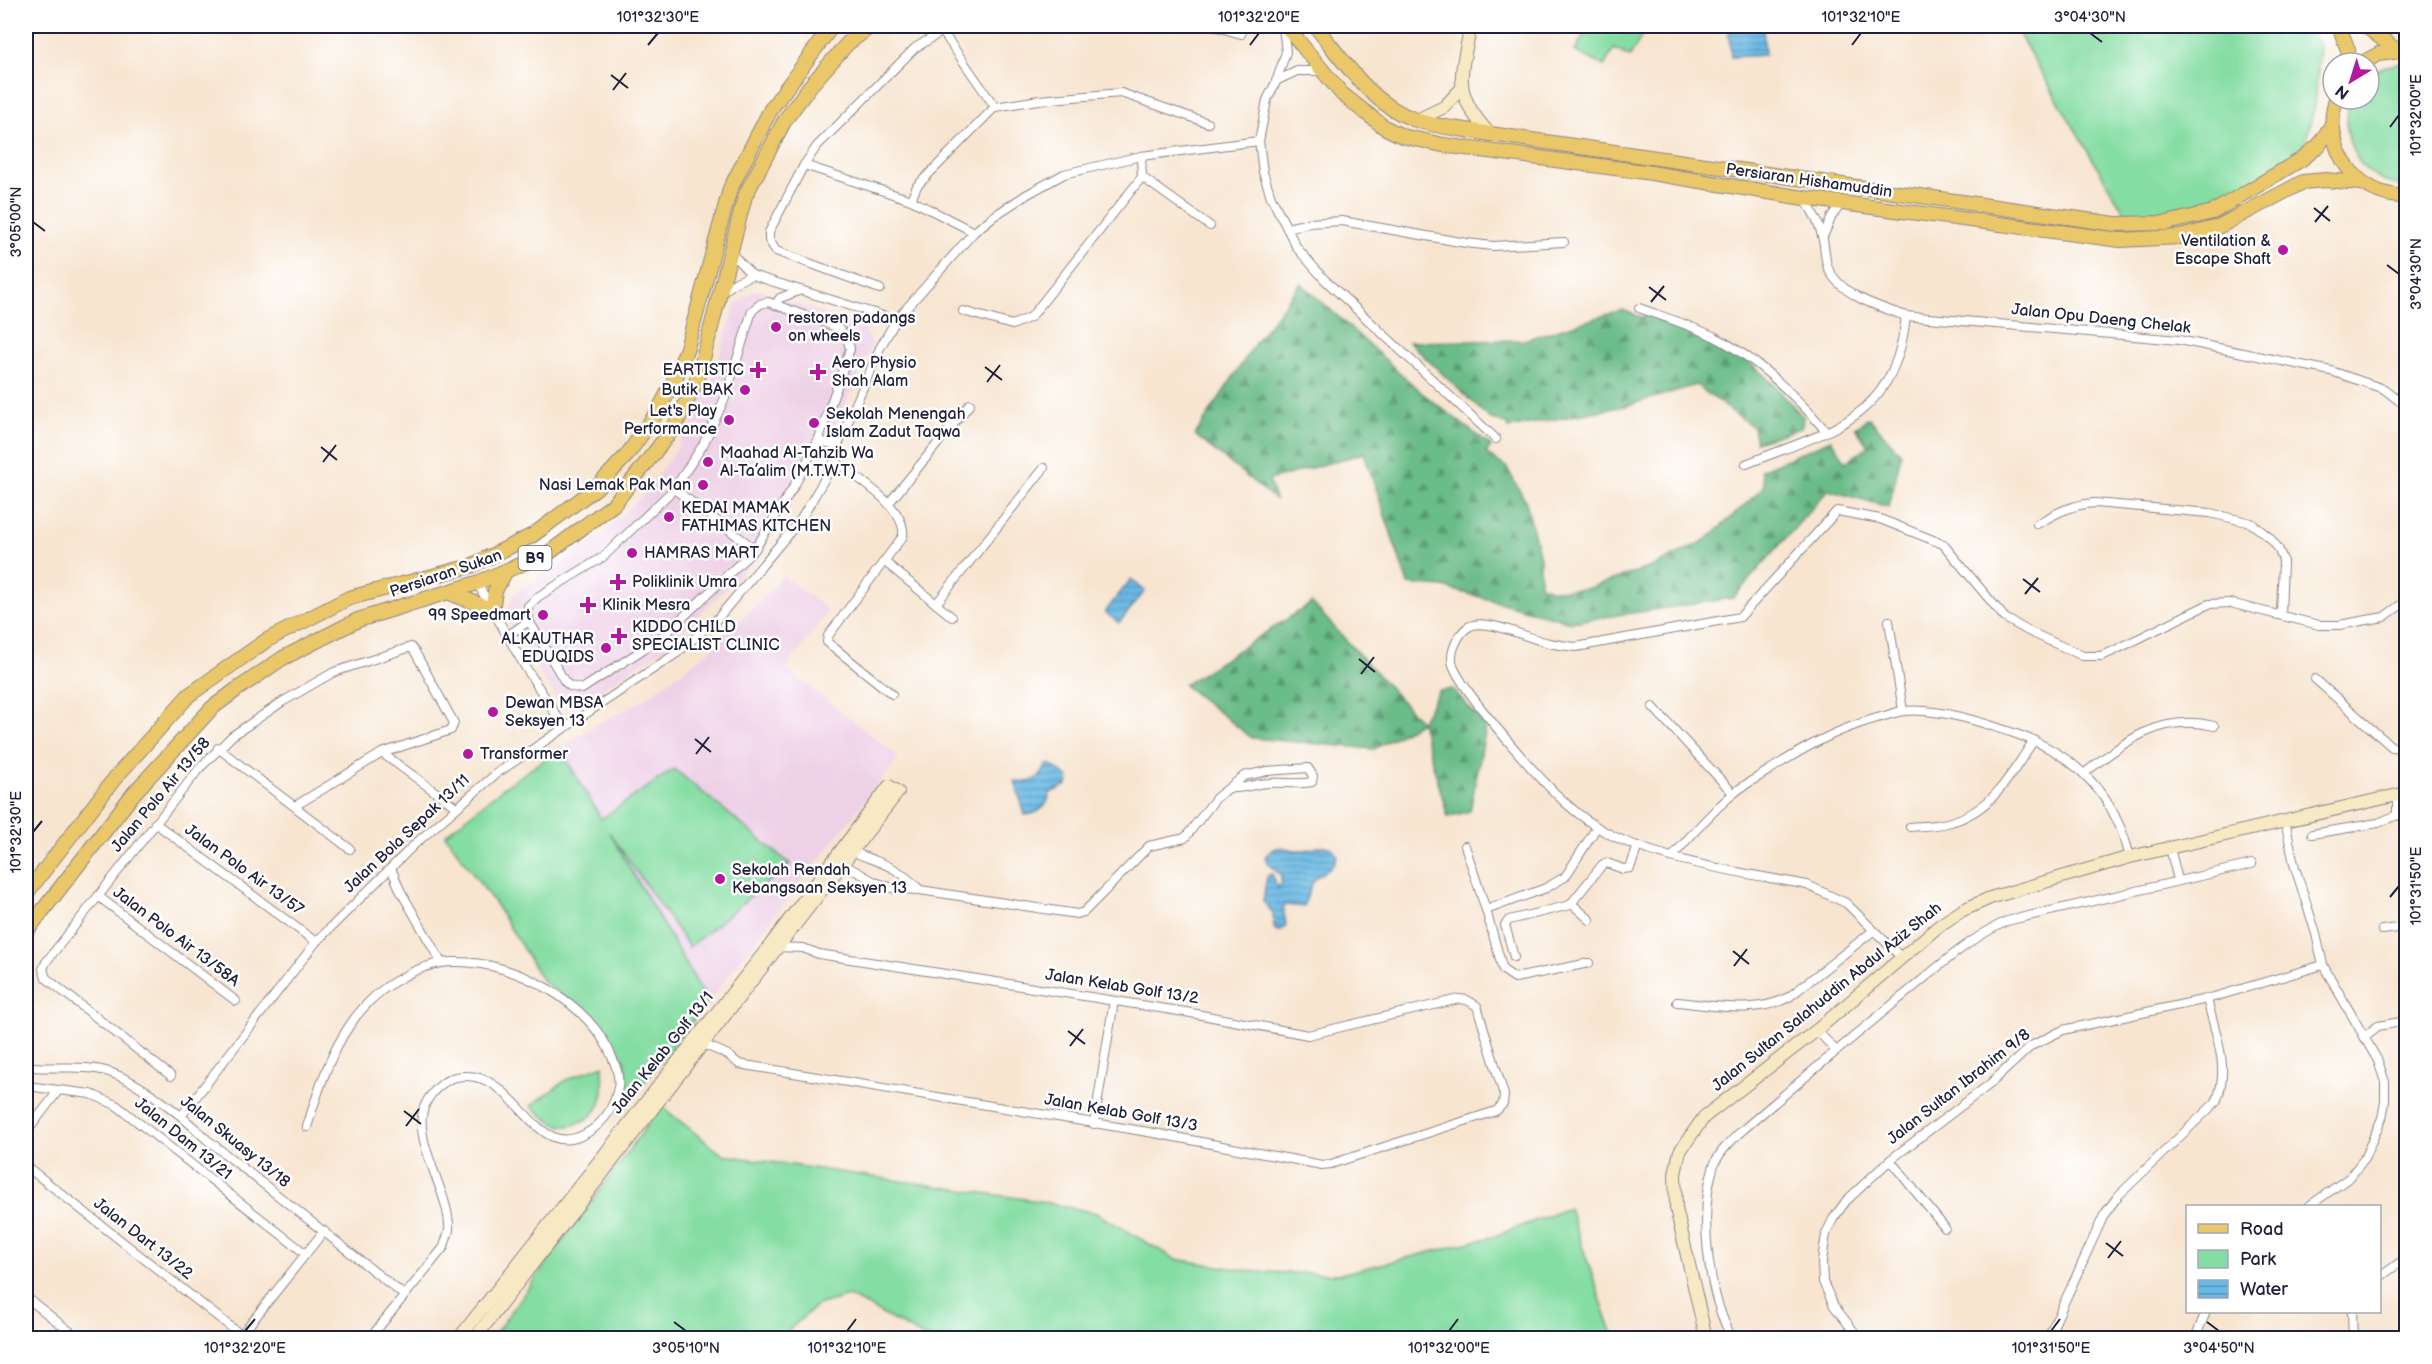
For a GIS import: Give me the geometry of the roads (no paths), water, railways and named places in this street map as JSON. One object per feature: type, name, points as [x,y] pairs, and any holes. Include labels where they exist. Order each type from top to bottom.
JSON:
[{"type":"main road","name":"Persiaran Sukan","points":[[26,894],[115,778],[189,695],[267,640],[349,598],[449,572],[488,558],[533,535],[596,488],[627,455],[658,411],[675,379],[687,348],[730,189],[771,109],[832,26]]},
{"type":"main road","name":"Persiaran Sukan","points":[[26,932],[134,793],[212,708],[283,658],[347,626],[477,583],[550,552],[614,504],[675,426],[698,378],[746,196],[785,120],[810,86],[848,43],[871,26]]},
{"type":"main road","name":"Persiaran Hishamuddin","points":[[1284,26],[1342,94],[1384,127],[1402,136],[1443,145],[1645,172],[1804,198],[2120,240],[2180,237],[2218,227],[2303,182],[2331,180],[2362,183]]},
{"type":"main road","name":"Persiaran Hishamuddin","points":[[1315,26],[1363,84],[1382,101],[1417,120],[1490,134],[2115,224],[2167,223],[2213,212],[2302,159],[2319,145],[2331,126]]},
{"type":"main road","points":[[2338,26],[2348,51]]},
{"type":"main road","points":[[2366,26],[2401,50]]},
{"type":"main road","points":[[2381,54],[2401,50]]},
{"type":"main road","points":[[2334,111],[2331,126],[2338,152],[2348,169],[2362,183],[2380,192],[2406,196]]},
{"type":"main road","points":[[477,583],[478,574],[488,558]]},
{"type":"main road","points":[[448,592],[492,610],[495,591],[506,571]]},
{"type":"main road","points":[[449,572],[468,576],[477,583]]},
{"type":"street","points":[[880,289],[776,251],[772,247],[769,232],[804,165],[817,146],[915,48],[951,26]]},
{"type":"street","points":[[1214,26],[1241,34]]},
{"type":"street","points":[[1284,26],[1286,52],[1267,100],[1259,141],[1263,172],[1271,197],[1297,248],[1325,280],[1496,439]]},
{"type":"street","points":[[1471,26],[1461,89],[1470,112],[1490,134]]},
{"type":"street","points":[[942,31],[995,107]]},
{"type":"street","points":[[1276,82],[1298,70],[1322,71]]},
{"type":"street","points":[[1417,120],[1444,107],[1461,89]]},
{"type":"street","points":[[911,200],[917,186],[995,107],[1039,100],[1121,93],[1208,123]]},
{"type":"street","name":"Jalan Bola Sepak 13/11","points":[[182,1115],[316,942],[456,807],[497,773],[677,653],[718,618],[801,519],[835,461],[838,445],[880,348],[896,320],[974,232],[1026,195],[1064,174],[1141,156],[1259,141]]},
{"type":"street","points":[[963,311],[1012,325],[1031,317],[1142,177],[1141,156]]},
{"type":"street","points":[[804,165],[911,200],[974,232]]},
{"type":"street","points":[[1142,177],[1210,226]]},
{"type":"street","name":"Jalan Opu Daeng Chelak","points":[[1804,198],[1812,210],[1823,237],[1828,267],[1835,278],[1853,294],[1876,306],[1906,316],[2179,340],[2331,371],[2384,389],[2406,406]]},
{"type":"street","points":[[1823,237],[1827,225],[1842,203]]},
{"type":"street","points":[[1287,228],[1309,223],[1342,221],[1432,238],[1493,246],[1564,242]]},
{"type":"street","points":[[730,252],[752,275],[896,320]]},
{"type":"street","points":[[720,294],[736,282],[752,275]]},
{"type":"street","points":[[775,305],[780,298],[801,290]]},
{"type":"street","points":[[760,304],[775,305],[836,327],[844,333],[850,349],[818,441],[794,486],[755,549],[662,637],[582,689],[570,686],[565,682],[529,621],[528,606],[533,600],[603,557],[674,489],[703,445],[725,398],[752,311],[760,304]]},
{"type":"street","points":[[1639,308],[1713,337],[1752,360],[1803,405],[1826,431]]},
{"type":"street","points":[[1746,464],[1826,431],[1857,415],[1880,393],[1896,365],[1903,340],[1906,316]]},
{"type":"street","points":[[889,503],[970,404]]},
{"type":"street","points":[[818,441],[838,445]]},
{"type":"street","points":[[835,461],[889,503],[900,517],[904,527],[903,536],[828,636],[827,642],[892,694]]},
{"type":"street","points":[[936,604],[1044,468]]},
{"type":"street","points":[[674,489],[755,549]]},
{"type":"street","points":[[2037,524],[2058,512],[2081,504],[2096,503],[2210,513],[2251,523],[2270,538],[2278,548],[2283,560],[2281,615]]},
{"type":"street","points":[[1901,957],[1845,903],[1807,885],[1673,856],[1638,846],[1597,827],[1556,794],[1456,675],[1452,662],[1453,649],[1460,635],[1469,627],[1482,624],[1549,643],[1576,647],[1740,618],[1837,511],[1880,519],[1943,544],[2005,618],[2083,656],[2101,656],[2111,652],[2209,604],[2230,603],[2319,625],[2339,625],[2384,617],[2406,601]]},
{"type":"street","points":[[885,562],[952,617]]},
{"type":"street","points":[[477,583],[564,727]]},
{"type":"street","points":[[507,636],[529,621]]},
{"type":"street","points":[[1889,621],[1903,711]]},
{"type":"street","points":[[662,637],[677,653]]},
{"type":"street","name":"Jalan Polo Air 13/58","points":[[171,1077],[46,978],[43,969],[46,962],[155,823],[218,748],[282,702],[334,672],[411,647],[454,723],[453,727],[451,730],[382,753]]},
{"type":"street","points":[[2315,679],[2392,747],[2406,749]]},
{"type":"street","points":[[1653,706],[1733,793]]},
{"type":"street","points":[[1673,856],[1733,793],[1812,743],[1856,725],[1903,711],[1957,716],[1994,726],[2034,741],[2064,756],[2085,773],[2109,804],[2124,835],[2130,857]]},
{"type":"street","points":[[2085,773],[2134,737],[2157,728],[2176,722],[2196,721],[2214,726]]},
{"type":"street","points":[[1910,827],[1948,823],[1978,810],[1991,801],[2034,741]]},
{"type":"street","points":[[218,748],[350,849]]},
{"type":"street","points":[[295,806],[382,753],[456,807]]},
{"type":"street","points":[[838,861],[875,882],[895,890],[920,890],[1077,914],[1084,912],[1149,846],[1185,838],[1216,798],[1245,776],[1267,771],[1308,768],[1313,776],[1312,782],[1268,783],[1239,789],[1231,788]]},
{"type":"street","name":"Jalan Kelab Golf 13/1","points":[[459,1338],[774,946],[848,849],[889,786]]},
{"type":"street","points":[[2312,834],[2378,823],[2402,816],[2402,794]]},
{"type":"street","name":"Jalan Sultan Salahuddin Abdul Aziz Shah","points":[[1706,1338],[1676,1208],[1675,1174],[1680,1151],[1704,1117],[1817,1030],[1940,925],[1963,910],[1990,898],[2130,857],[2402,794]]},
{"type":"street","points":[[2285,821],[2294,864],[2323,965],[2378,1061],[2385,1082],[2382,1118],[2364,1159],[2350,1177],[2319,1204]]},
{"type":"street","name":"Jalan Polo Air 13/57","points":[[155,823],[316,942]]},
{"type":"street","points":[[1486,910],[1546,888],[1565,877],[1597,827]]},
{"type":"street","points":[[1465,846],[1503,970],[1515,978],[1589,963]]},
{"type":"street","points":[[1514,957],[1505,925],[1509,920],[1572,904],[1602,865],[1607,863],[1623,869],[1630,868],[1638,846]]},
{"type":"street","points":[[2170,848],[2178,880]]},
{"type":"street","points":[[848,849],[889,865],[907,876],[920,890]]},
{"type":"street","points":[[1732,1338],[1722,1320],[1709,1261],[1706,1214],[1715,1164],[1724,1149],[1737,1136],[1835,1050],[1986,931],[2007,921],[2252,864]]},
{"type":"street","points":[[391,868],[400,890],[441,962]]},
{"type":"street","name":"Jalan Polo Air 13/58A","points":[[98,897],[236,1002]]},
{"type":"street","points":[[1572,904],[1590,920]]},
{"type":"street","points":[[2382,930],[2406,927]]},
{"type":"street","points":[[1677,1002],[1761,1007],[1777,1004],[1789,998],[1873,931]]},
{"type":"street","name":"Jalan Kelab Golf 13/2","points":[[774,946],[803,948],[819,954],[1191,1013],[1308,1035],[1460,999],[1467,1000],[1477,1006],[1504,1095],[1503,1104]]},
{"type":"street","points":[[307,1127],[325,1073],[337,1046],[352,1024],[371,1001],[392,983],[417,969],[441,962],[475,963],[506,970],[534,981],[557,995],[599,1032],[617,1068],[618,1086],[612,1108],[597,1127],[584,1136],[568,1140],[554,1138],[538,1128],[493,1082],[468,1074],[451,1078],[435,1091],[426,1102],[422,1115],[424,1142],[442,1194],[449,1230],[444,1247],[370,1338]]},
{"type":"street","name":"Jalan Sultan Ibrahim 9/8","points":[[1859,1338],[1834,1306],[1823,1282],[1822,1261],[1826,1234],[1846,1201],[1890,1160],[1990,1084],[2031,1046],[2063,1030],[2207,999],[2323,965]]},
{"type":"street","points":[[2048,1338],[2104,1215],[2118,1196],[2216,1102],[2223,1083],[2224,1067],[2207,999]]},
{"type":"street","points":[[1094,1124],[1114,1001]]},
{"type":"street","points":[[2364,1036],[2378,1026],[2406,1021]]},
{"type":"street","points":[[1817,1030],[1835,1050]]},
{"type":"street","points":[[475,1338],[699,1042]]},
{"type":"street","name":"Jalan Kelab Golf 13/3","points":[[699,1042],[728,1055],[739,1064],[1322,1165],[1496,1111],[1503,1104]]},
{"type":"street","name":"Jalan Skuasy 13/18","points":[[26,1066],[70,1066],[99,1069],[128,1080],[182,1115],[205,1138],[404,1294]]},
{"type":"street","name":"Jalan Dam 13/21","points":[[26,1086],[91,1094],[116,1105],[306,1254]]},
{"type":"street","points":[[26,1133],[58,1091]]},
{"type":"street","points":[[1890,1160],[1945,1228]]},
{"type":"street","name":"Jalan Dart 13/22","points":[[26,1166],[240,1337]]},
{"type":"street","points":[[240,1337],[324,1231]]},
{"type":"street","points":[[2381,1276],[2406,1258]]},
{"type":"street","points":[[26,1297],[78,1338]]},
{"type":"street","points":[[2195,1338],[2205,1313]]},
{"type":"street","points":[[2352,1313],[2353,1338]]},
{"type":"water","points":[[1728,26],[1763,26],[1765,55],[1731,57]]},
{"type":"water","points":[[1131,579],[1145,591],[1119,623],[1105,612]]},
{"type":"water","points":[[1046,765],[1051,765],[1069,778],[1067,785],[1050,793],[1042,809],[1025,815],[1015,781],[1035,780],[1042,774]]},
{"type":"water","points":[[1324,846],[1332,848],[1337,855],[1334,864],[1315,879],[1304,907],[1286,905],[1283,907],[1286,925],[1281,931],[1277,931],[1274,928],[1273,913],[1263,901],[1267,876],[1272,874],[1278,888],[1281,884],[1281,875],[1269,865],[1265,857],[1277,848],[1300,850]]},
{"type":"place","name":"Ventilation & Escape Shaft","points":[[2283,250]]},
{"type":"place","name":"restoren padangs on wheels","points":[[776,327]]},
{"type":"place","name":"EARTISTIC","points":[[758,370]]},
{"type":"place","name":"Aero Physio Shah Alam","points":[[818,372]]},
{"type":"place","name":"Butik BAK","points":[[745,390]]},
{"type":"place","name":"Let's Play Performance","points":[[729,420]]},
{"type":"place","name":"Sekolah Menengah Islam Zadut Taqwa","points":[[814,423]]},
{"type":"place","name":"Maahad Al-Tahzib Wa Al-Ta’alim (M.T.W.T)","points":[[708,462]]},
{"type":"place","name":"Nasi Lemak Pak Man","points":[[703,485]]},
{"type":"place","name":"KEDAI MAMAK FATHIMAS KITCHEN","points":[[669,517]]},
{"type":"place","name":"HAMRAS MART","points":[[632,553]]},
{"type":"place","name":"Poliklinik Umra","points":[[618,582]]},
{"type":"place","name":"Klinik Mesra","points":[[588,605]]},
{"type":"place","name":"99 Speedmart","points":[[543,615]]},
{"type":"place","name":"KIDDO CHILD SPECIALIST CLINIC","points":[[619,636]]},
{"type":"place","name":"ALKAUTHAR EDUQIDS","points":[[606,648]]},
{"type":"place","name":"Dewan MBSA Seksyen 13","points":[[493,712]]},
{"type":"place","name":"Transformer","points":[[468,754]]},
{"type":"place","name":"Sekolah Rendah Kebangsaan Seksyen 13","points":[[720,879]]}]
